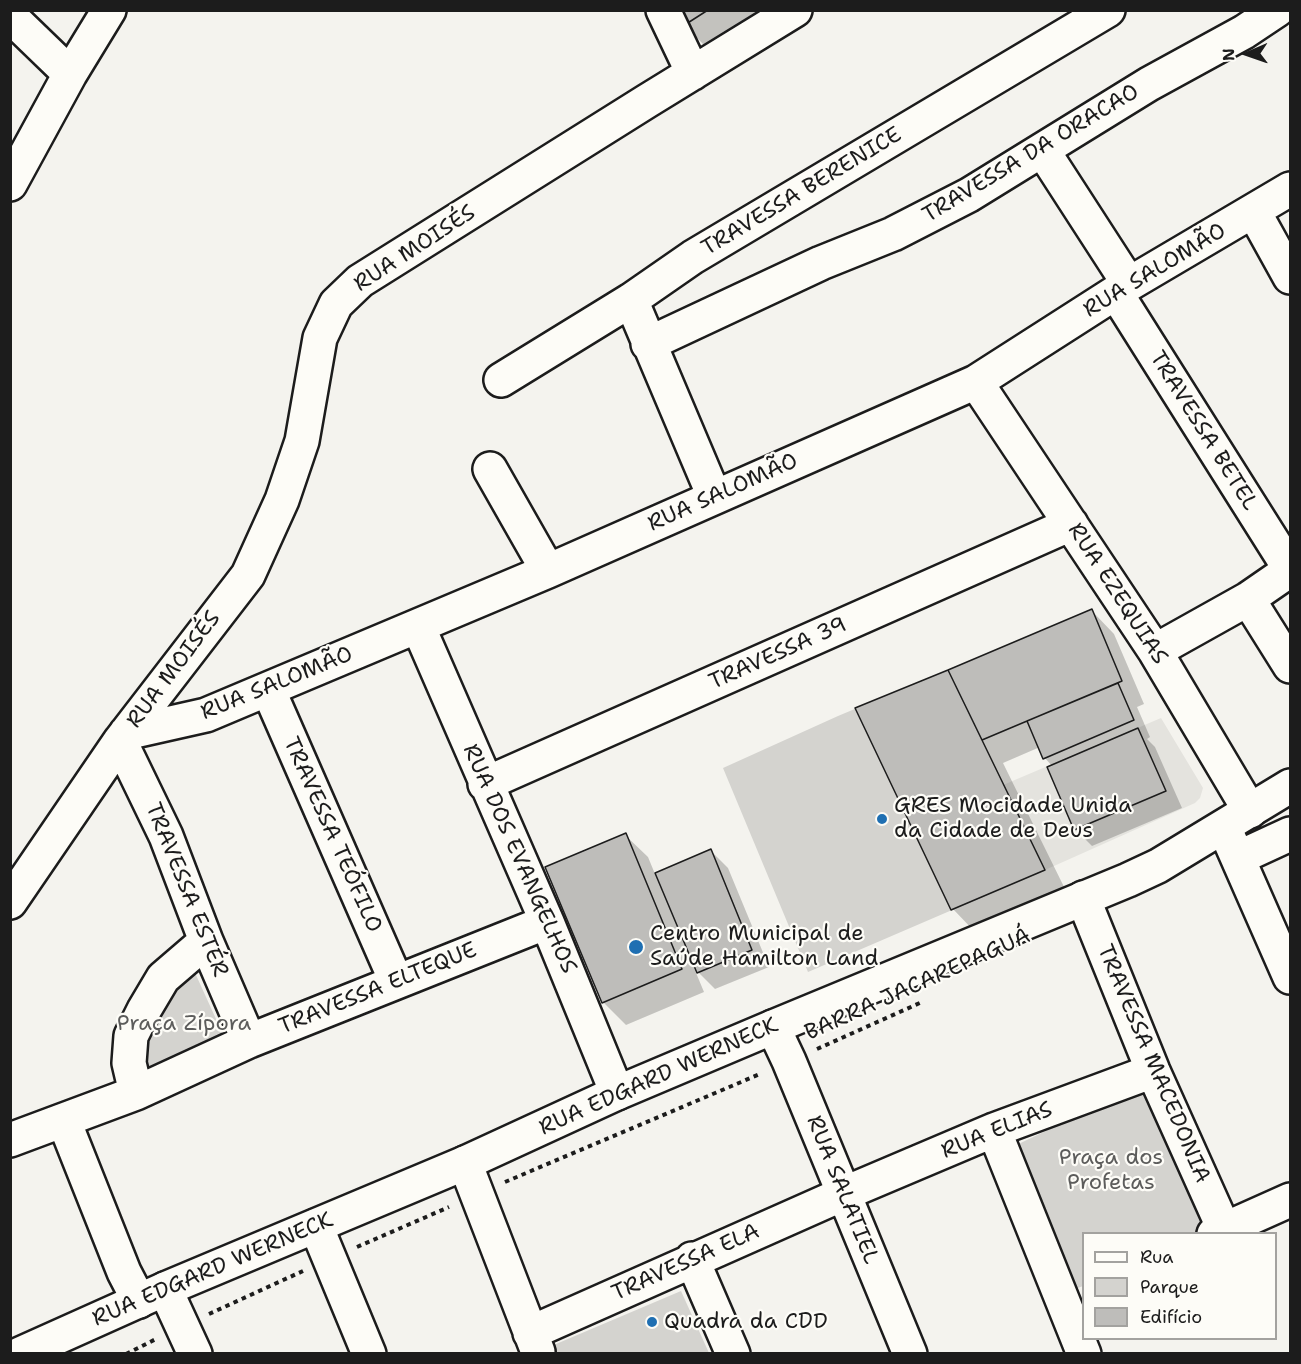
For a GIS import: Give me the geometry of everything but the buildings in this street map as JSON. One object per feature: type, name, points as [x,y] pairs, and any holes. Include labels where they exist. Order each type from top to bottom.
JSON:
[{"type":"street","points":[[10,184],[70,74],[109,10]]},
{"type":"street","points":[[663,10],[693,73]]},
{"type":"street","name":"RUA MOISÉS","points":[[10,902],[123,737],[173,669],[248,575],[282,500],[302,441],[320,338],[336,304],[360,281],[795,10]]},
{"type":"street","name":"TRAVESSA BERENICE","points":[[501,380],[631,300],[693,257],[1108,10]]},
{"type":"street","name":"TRAVESSA DA ORACAO","points":[[648,344],[821,263],[892,234],[969,195],[1149,84],[1244,32],[1277,10]]},
{"type":"street","points":[[10,16],[70,74]]},
{"type":"street","name":"TRAVESSA BETEL","points":[[1043,151],[1290,570]]},
{"type":"street","name":"RUA SALOMÃO","points":[[123,737],[206,715],[548,571],[976,382],[1123,289],[1290,189]]},
{"type":"street","points":[[1254,212],[1290,277]]},
{"type":"street","points":[[631,300],[714,496]]},
{"type":"street","name":"RUA EZEQUIAS","points":[[976,382],[1155,651],[1237,819],[1238,858],[1290,977]]},
{"type":"street","points":[[490,469],[548,571]]},
{"type":"street","name":"TRAVESSA 39","points":[[485,784],[1071,524]]},
{"type":"street","points":[[1155,651],[1248,599],[1290,570]]},
{"type":"street","points":[[1248,599],[1290,666]]},
{"type":"street","name":"RUA DOS EVANGELHOS","points":[[418,626],[547,922],[617,1093]]},
{"type":"street","name":"TRAVESSA TEÓFILO","points":[[268,689],[396,981]]},
{"type":"street","name":"TRAVESSA ESTÉR","points":[[123,737],[166,836],[206,941],[249,1041]]},
{"type":"street","name":"RUA EDGARD WERNECK","points":[[20,1353],[465,1163],[617,1093],[1158,866],[1290,786]]},
{"type":"street","points":[[1238,858],[1290,834]]},
{"type":"street","name":"TRAVESSA MACEDONIA","points":[[1083,898],[1219,1231]]},
{"type":"street","name":"TRAVESSA ELTEQUE","points":[[10,1140],[136,1094],[249,1041],[547,922]]},
{"type":"street","points":[[136,1094],[129,1063],[131,1036],[163,978],[206,941]]},
{"type":"street","name":"RUA SALATIEL","points":[[773,1027],[910,1353]]},
{"type":"street","name":"RUA ELIAS","points":[[843,1194],[994,1130],[1153,1071]]},
{"type":"street","points":[[64,1121],[124,1272],[152,1295],[190,1340]]},
{"type":"street","points":[[994,1130],[1073,1298],[1084,1353]]},
{"type":"street","points":[[465,1163],[534,1343]]},
{"type":"street","name":"TRAVESSA ELA","points":[[534,1343],[692,1259],[843,1194]]},
{"type":"street","points":[[1219,1231],[1290,1200]]},
{"type":"street","points":[[316,1226],[369,1353]]},
{"type":"street","points":[[692,1259],[733,1353]]},
{"type":"path","name":"BARRA JACAREPAGUÁ","points":[[126,1353],[190,1340],[330,1258],[931,998]]},
{"type":"shaded area","points":[[1161,718],[1203,788],[1200,798],[1195,803],[1045,870],[1003,785]]},
{"type":"green space","name":"GRES Mocidade Unida da Cidade de Deus","points":[[948,670],[1045,870],[808,972],[723,768]]},
{"type":"green space","name":"Praça Zípora","points":[[191,964],[226,1041],[143,1075],[146,1023]]},
{"type":"green space","name":"Praça dos Profetas","points":[[1140,1086],[1211,1229],[1204,1232],[1082,1232],[1082,1286],[1070,1291],[1008,1149]]},
{"type":"green space","name":"Quadra da CDD","points":[[681,1291],[709,1353],[552,1354],[549,1347]]},
{"type":"place","name":"GRES Mocidade Unida da Cidade de Deus","points":[[882,819]]},
{"type":"place","name":"Centro Municipal de Saúde Hamilton Land","points":[[636,947]]},
{"type":"place","name":"Quadra da CDD","points":[[652,1322]]}]
